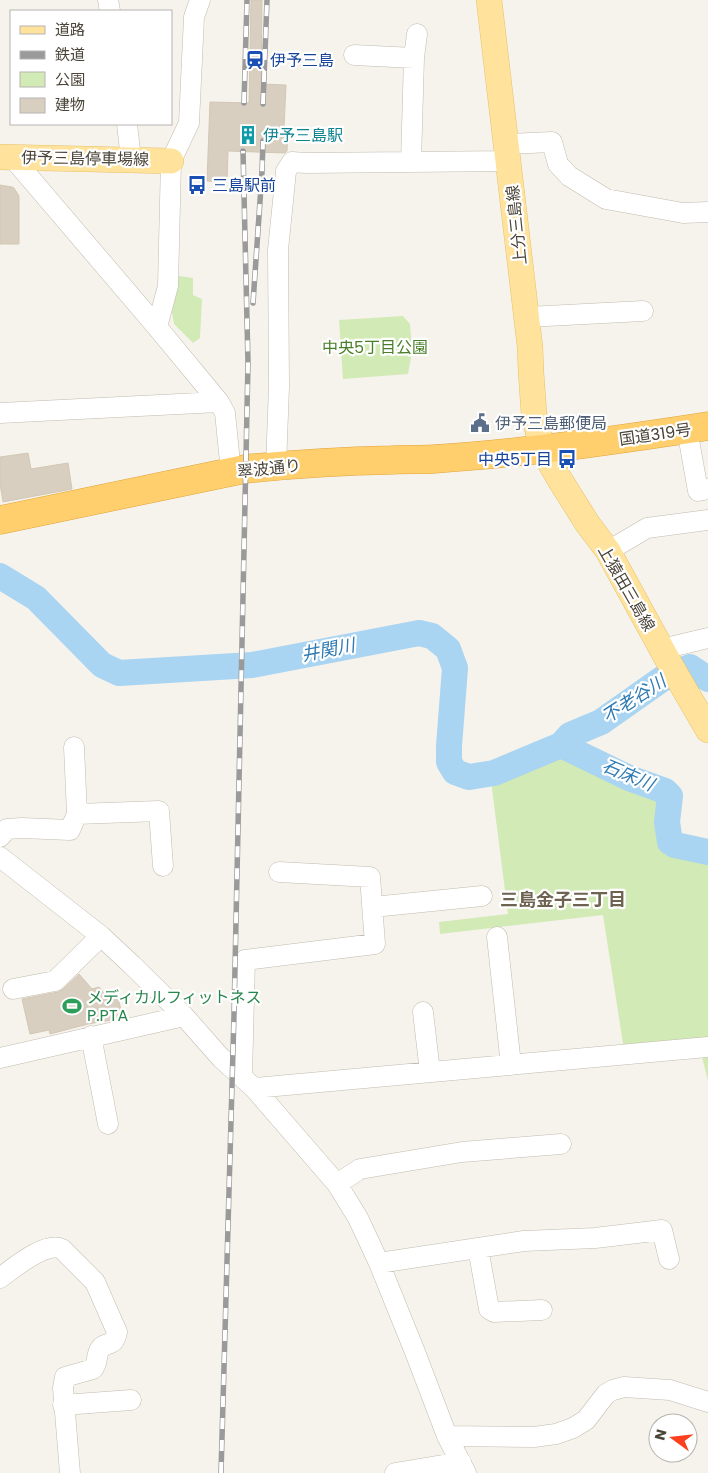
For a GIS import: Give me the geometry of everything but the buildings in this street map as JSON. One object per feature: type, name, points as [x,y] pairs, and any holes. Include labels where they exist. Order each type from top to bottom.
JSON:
[{"type":"highway","name":"国道319号","points":[[542,449],[698,428]]},
{"type":"highway","name":"翠波通り","points":[[0,520],[231,472],[276,466],[392,460],[431,460],[542,449]]},
{"type":"main road","name":"上分三島線","points":[[489,0],[527,317],[534,414],[542,449]]},
{"type":"main road","name":"伊予三島停車場線","points":[[6,157],[171,161]]},
{"type":"main road","name":"上猿田三島線","points":[[542,449],[587,523],[608,551],[708,730]]},
{"type":"street","points":[[157,327],[168,286],[171,161],[188,123],[194,16],[200,0]]},
{"type":"street","points":[[411,162],[414,58],[418,34]]},
{"type":"street","points":[[354,55],[414,58]]},
{"type":"street","points":[[127,125],[131,159]]},
{"type":"street","points":[[276,466],[279,387],[278,250],[286,171],[292,162],[411,162],[508,152],[552,142],[558,164],[569,176],[606,199],[683,213],[708,212]]},
{"type":"street","points":[[6,157],[157,327],[219,402],[225,413],[231,472]]},
{"type":"street","points":[[527,317],[643,311]]},
{"type":"street","points":[[0,413],[219,402]]},
{"type":"street","points":[[698,428],[698,491],[708,489]]},
{"type":"street","points":[[608,551],[648,528],[708,520]]},
{"type":"street","points":[[670,665],[708,638]]},
{"type":"street","points":[[0,837],[7,829],[70,830],[77,814],[74,747]]},
{"type":"street","points":[[77,814],[159,811],[163,866]]},
{"type":"street","points":[[0,857],[101,936],[184,1016],[221,1058],[248,1082],[337,1184],[358,1218],[379,1263],[416,1352],[447,1436],[463,1467],[395,1473]]},
{"type":"street","points":[[248,1082],[245,960],[375,944],[370,877],[279,872]]},
{"type":"street","points":[[373,907],[482,896]]},
{"type":"street","points":[[14,989],[55,981],[101,936]]},
{"type":"street","points":[[497,937],[511,1065]]},
{"type":"street","points":[[424,1012],[430,1072]]},
{"type":"street","points":[[0,1058],[184,1016]]},
{"type":"street","points":[[91,1036],[108,1124]]},
{"type":"street","points":[[248,1082],[430,1072],[708,1047]]},
{"type":"street","points":[[337,1184],[360,1169],[462,1152],[561,1144]]},
{"type":"street","points":[[379,1263],[524,1241],[595,1238],[662,1230],[668,1259]]},
{"type":"street","points":[[0,1278],[25,1260],[52,1247],[58,1247],[95,1282],[117,1332],[116,1339],[100,1349],[96,1366],[93,1369],[65,1377],[63,1388],[70,1473]]},
{"type":"street","points":[[478,1248],[489,1309],[494,1312],[542,1310]]},
{"type":"street","points":[[447,1436],[534,1437],[556,1434],[573,1428],[586,1420],[606,1394],[624,1387],[670,1390],[708,1402]]},
{"type":"street","points":[[64,1405],[131,1400]]},
{"type":"green space","points":[[179,276],[193,278],[193,295],[202,299],[200,338],[193,343],[174,324],[172,312]]},
{"type":"green space","name":"中央5丁目公園","points":[[403,316],[410,324],[412,352],[408,374],[343,379],[339,320]]},
{"type":"green space","points":[[563,752],[607,773],[658,791],[663,797],[665,842],[673,852],[708,860],[708,1081],[701,1053],[624,1050],[603,915],[440,934],[439,922],[508,914],[491,781]]},
{"type":"waterway","name":"井関川","points":[[0,576],[36,598],[102,665],[119,673],[252,665],[419,633],[432,636],[448,649],[455,668],[449,762],[455,772],[469,777],[494,773],[561,745],[570,735],[601,722],[662,679],[690,667],[708,679]]},
{"type":"waterway","name":"石床川","points":[[561,745],[629,778],[665,791],[670,796],[667,822],[670,842],[675,845],[708,852]]},
{"type":"railway","points":[[244,103],[247,0]]},
{"type":"railway","points":[[263,104],[267,0]]},
{"type":"railway","points":[[253,303],[263,141]]},
{"type":"railway","points":[[221,1473],[234,1015],[248,363],[243,151]]},
{"type":"place","name":"伊予三島","points":[[255,60]]},
{"type":"place","name":"伊予三島駅","points":[[248,135]]},
{"type":"place","name":"三島駅前","points":[[197,185]]},
{"type":"place","name":"伊予三島郵便局","points":[[480,423]]},
{"type":"place","name":"中央5丁目","points":[[567,459]]},
{"type":"place","name":"メディカルフィットネス P.PTA","points":[[72,1006]]},
{"type":"district","name":"三島金子三丁目","points":[[563,900]]},
{"type":"water label","name":"不老谷川","points":[[634,699]]}]
